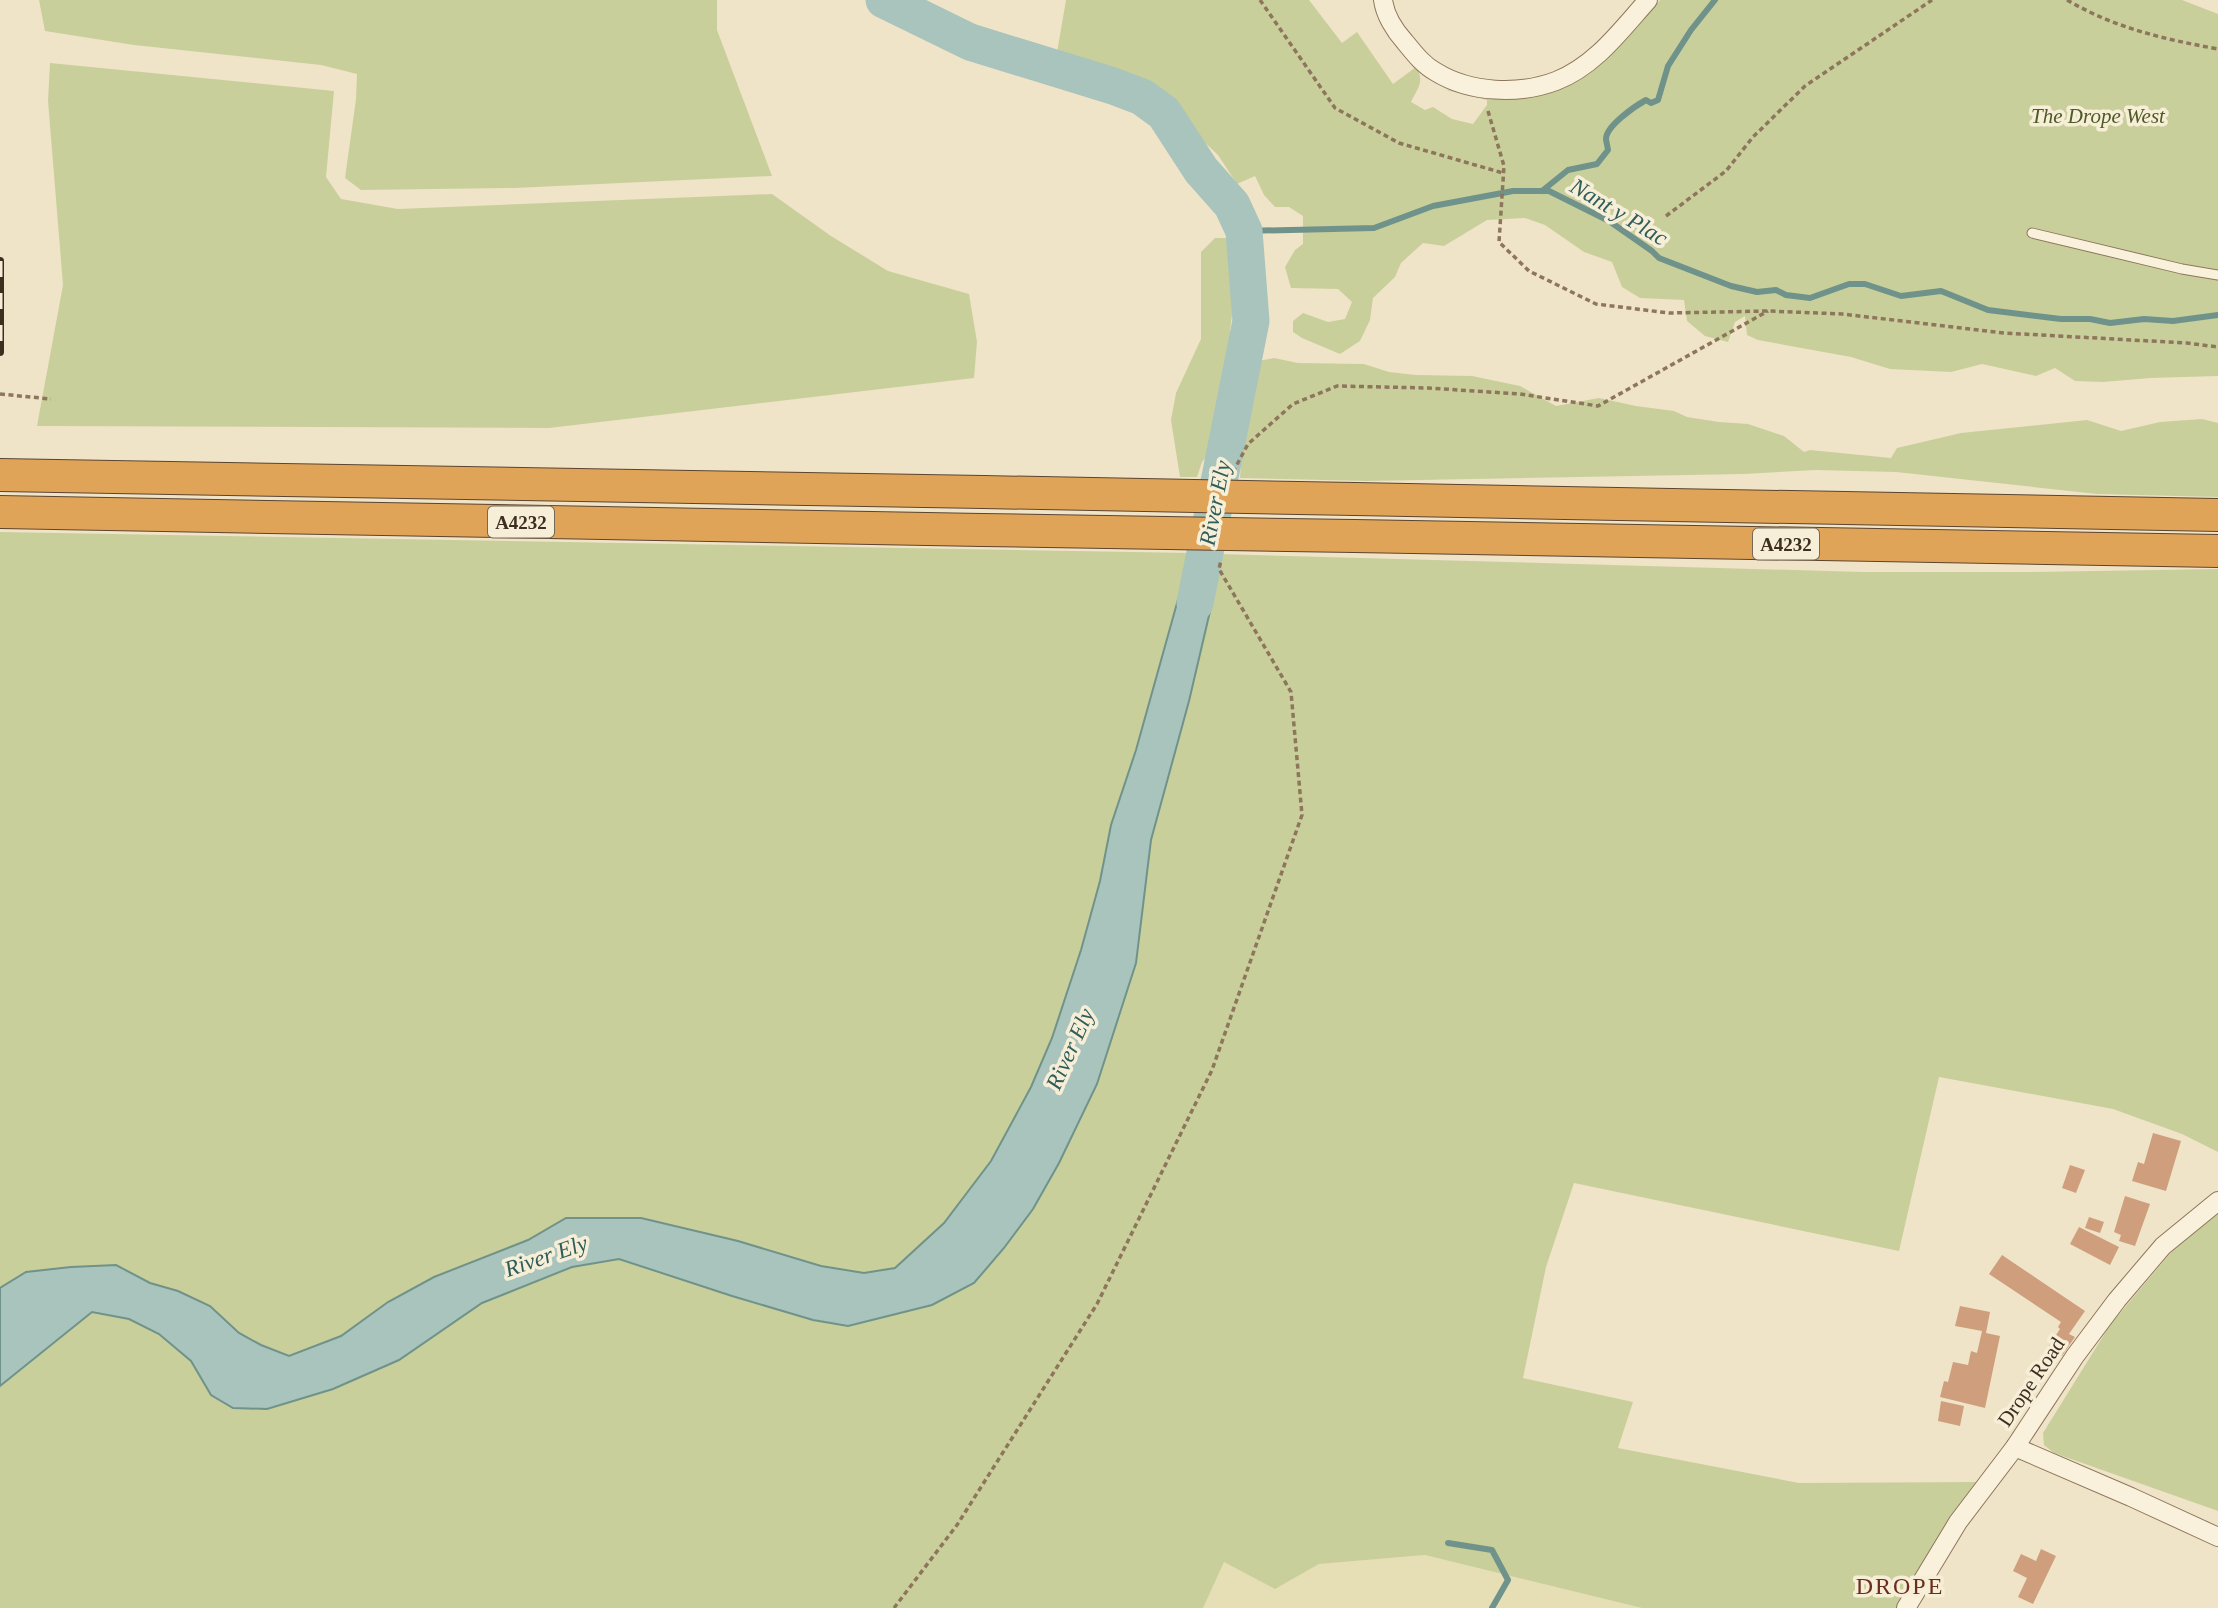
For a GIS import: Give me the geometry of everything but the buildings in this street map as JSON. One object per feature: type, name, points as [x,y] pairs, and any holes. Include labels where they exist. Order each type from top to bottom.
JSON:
[{"type":"highway","name":"A4232","points":[[0,475],[2218,515]]},
{"type":"highway","name":"A4232","points":[[0,512],[2218,551]]},
{"type":"street","points":[[1383,0],[1384,9],[1399,35],[1420,60],[1455,81],[1480,88],[1503,90],[1527,89],[1556,81],[1578,70],[1599,54],[1648,0]]},
{"type":"street","name":"Drope Road","points":[[1906,1608],[1958,1522],[2015,1447],[2075,1356],[2117,1300],[2163,1246],[2218,1201]]},
{"type":"street","points":[[2015,1447],[2218,1537]]},
{"type":"lane","points":[[2032,233],[2218,275]]},
{"type":"path","points":[[1260,0],[1335,108],[1399,143],[1503,173]]},
{"type":"path","points":[[1667,216],[1726,171],[1753,137],[1805,86],[1932,0]]},
{"type":"path","points":[[2067,0],[2110,22],[2161,38],[2218,49]]},
{"type":"path","points":[[1488,111],[1504,166],[1499,242],[1529,271],[1596,304],[1669,313],[1768,311],[1842,314],[2004,333],[2218,347]]},
{"type":"path","points":[[1232,481],[1234,468],[1248,444],[1269,424],[1293,404],[1337,387],[1429,388],[1520,394],[1598,405],[1768,311]]},
{"type":"path","points":[[0,394],[51,399]]},
{"type":"path","points":[[894,1608],[957,1525],[1097,1304],[1212,1070],[1302,815],[1291,692],[1219,569],[1221,556]]},
{"type":"shaded area","points":[[1425,1555],[1642,1608],[1203,1608],[1223,1561],[1275,1589],[1319,1564]]},
{"type":"green space","points":[[39,0],[717,0],[717,30],[772,176],[515,188],[361,190],[345,178],[357,74],[321,65],[134,45],[45,31]]},
{"type":"green space","name":"The Drope West","points":[[1066,0],[1309,0],[1342,43],[1357,32],[1393,84],[1416,67],[1420,81],[1411,102],[1425,110],[1433,107],[1452,119],[1473,124],[1487,105],[1487,100],[1446,90],[1505,98],[1531,96],[1554,90],[1574,80],[1610,53],[1660,0],[2182,0],[2218,14],[2218,376],[2103,382],[2075,381],[2055,368],[2036,376],[1982,364],[1951,372],[1890,369],[1851,357],[1758,340],[1747,335],[1745,316],[1735,322],[1728,342],[1705,336],[1687,321],[1684,300],[1640,298],[1622,287],[1612,262],[1584,252],[1545,225],[1525,218],[1487,220],[1444,246],[1423,243],[1401,263],[1395,277],[1373,298],[1370,320],[1360,341],[1340,354],[1293,332],[1293,321],[1303,313],[1328,322],[1345,319],[1352,302],[1338,289],[1291,288],[1285,267],[1295,250],[1303,244],[1303,216],[1289,207],[1275,207],[1264,195],[1255,176],[1237,184],[1218,155],[1187,126],[1175,104],[1163,96],[1159,101],[1055,64]]},
{"type":"green space","points":[[50,63],[334,91],[326,177],[341,199],[398,209],[772,194],[831,236],[888,271],[969,294],[977,342],[974,378],[549,428],[37,426],[63,285],[48,101]]},
{"type":"green space","points":[[1215,238],[1229,238],[1239,252],[1230,330],[1233,349],[1213,449],[1202,462],[1197,477],[1180,477],[1171,420],[1176,393],[1201,339],[1201,252]]},
{"type":"green space","points":[[1274,358],[1298,363],[1364,364],[1389,372],[1416,375],[1472,376],[1520,386],[1556,406],[1599,398],[1674,411],[1687,417],[1748,424],[1784,436],[1804,452],[1810,450],[1891,458],[1897,448],[1961,433],[2087,420],[2121,431],[2160,422],[2202,419],[2218,423],[2218,497],[2097,494],[1896,472],[1816,470],[1744,474],[1367,481],[1240,478],[1241,463],[1233,436],[1240,394],[1258,361]]},
{"type":"green space","points":[[0,532],[1191,553],[1136,750],[1111,825],[1100,881],[1081,950],[1052,1038],[1031,1087],[991,1161],[944,1223],[895,1269],[864,1273],[821,1266],[738,1241],[641,1218],[566,1218],[528,1240],[434,1277],[388,1302],[341,1336],[289,1356],[239,1333],[210,1306],[178,1291],[150,1283],[116,1265],[26,1272],[0,1288]]},
{"type":"green space","points":[[1219,554],[1863,572],[2218,569],[2218,1152],[2182,1134],[2113,1109],[1939,1077],[1899,1251],[1574,1183],[1546,1267],[1523,1378],[1633,1402],[1618,1448],[1799,1483],[1977,1482],[1897,1608],[1642,1608],[1425,1555],[1319,1564],[1275,1589],[1224,1562],[1203,1608],[0,1608],[0,1386],[91,1312],[129,1319],[159,1334],[191,1361],[211,1395],[233,1408],[267,1409],[333,1389],[399,1360],[482,1303],[572,1267],[619,1259],[813,1320],[848,1326],[932,1305],[974,1283],[1033,1209],[1059,1163],[1097,1084],[1136,963],[1151,840],[1189,701],[1211,607]]},
{"type":"green space","points":[[2218,1212],[2218,1511],[2054,1453],[2044,1445],[2043,1433],[2110,1325],[2174,1249]]},
{"type":"water","points":[[1191,553],[1219,554],[1211,607],[1189,701],[1151,840],[1136,963],[1097,1084],[1059,1163],[1033,1209],[974,1283],[932,1305],[848,1326],[813,1320],[619,1259],[572,1267],[482,1303],[399,1360],[333,1389],[267,1409],[233,1408],[211,1395],[191,1361],[159,1334],[129,1319],[92,1312],[0,1386],[0,1288],[26,1272],[116,1265],[150,1283],[178,1291],[210,1306],[239,1333],[289,1356],[341,1336],[388,1302],[434,1277],[528,1240],[566,1218],[641,1218],[738,1241],[821,1266],[864,1273],[895,1268],[944,1223],[991,1161],[1031,1087],[1052,1038],[1081,950],[1100,881],[1111,825],[1136,750]]},
{"type":"waterway","name":"River Ely","points":[[884,0],[970,42],[1142,97],[1164,113],[1201,170],[1232,205],[1244,231],[1251,321],[1195,603]]},
{"type":"waterway","points":[[1542,191],[1568,170],[1597,164],[1608,150],[1606,139],[1611,128],[1646,100],[1651,103],[1658,100],[1668,66],[1691,30],[1715,0]]},
{"type":"waterway","name":"Nant y Plac","points":[[1244,231],[1374,228],[1433,206],[1513,191],[1549,191],[1609,221],[1659,258],[1731,286],[1757,292],[1776,290],[1786,295],[1810,298],[1849,284],[1865,284],[1901,296],[1941,291],[1988,310],[2061,319],[2090,319],[2110,323],[2144,319],[2173,321],[2218,315]]},
{"type":"waterway","points":[[1448,1543],[1492,1550],[1508,1580],[1492,1608]]},
{"type":"railway","points":[[0,261],[0,352]]},
{"type":"district","name":"DROPE","points":[[1900,1586]]}]
